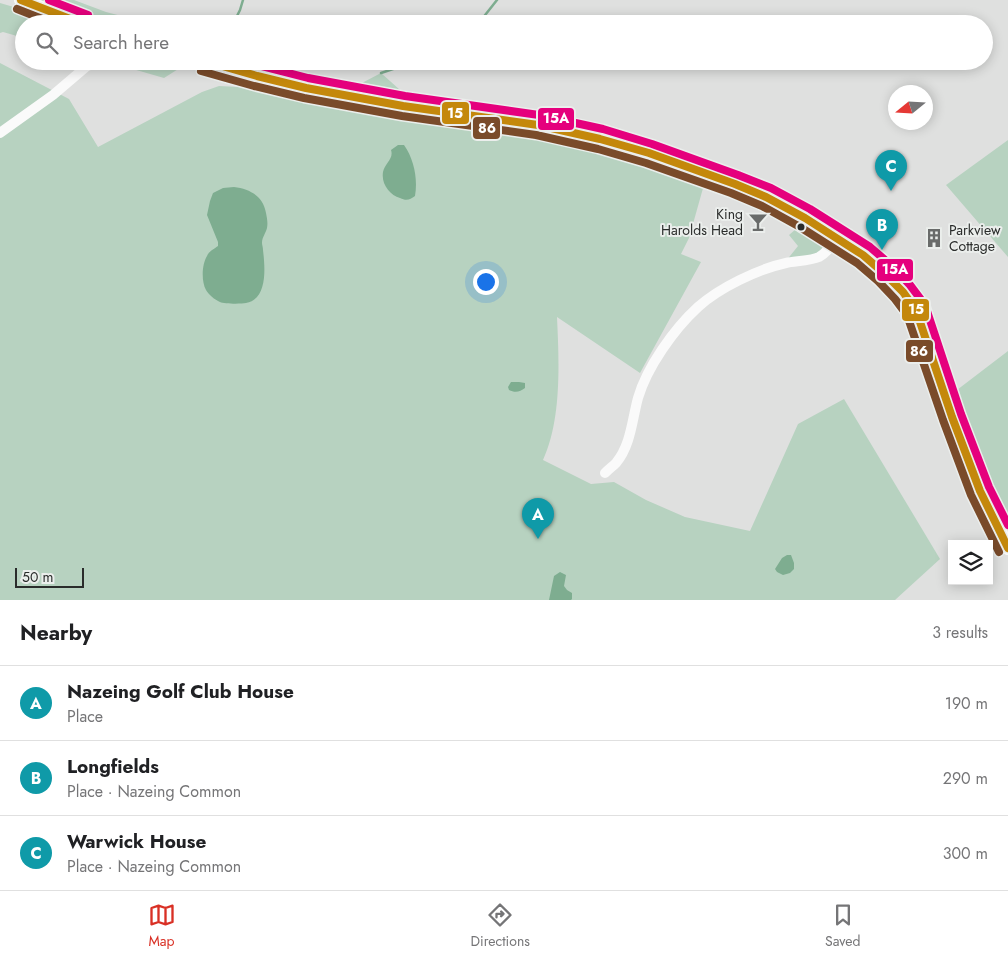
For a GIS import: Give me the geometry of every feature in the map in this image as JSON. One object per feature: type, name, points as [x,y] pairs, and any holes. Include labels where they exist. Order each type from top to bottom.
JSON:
[{"type":"street","points":[[21,0],[60,15]]},
{"type":"street","points":[[0,133],[82,70]]},
{"type":"street","points":[[236,70],[342,95],[403,106],[538,125],[600,139],[649,153],[756,192],[836,237],[863,255],[885,274],[903,292],[916,310],[971,467],[1008,548]]},
{"type":"street","points":[[605,473],[623,453],[630,434],[638,398],[646,377],[674,334],[699,307],[717,292],[762,270],[819,257],[829,248],[836,237]]},
{"type":"shaded area","points":[[39,0],[74,0],[118,15],[85,15]]},
{"type":"shaded area","points":[[0,3],[41,15],[15,15],[15,35],[0,33]]},
{"type":"shaded area","points":[[0,63],[69,99],[98,147],[202,92],[219,86],[239,87],[366,110],[235,70],[283,70],[340,85],[360,84],[381,73],[409,98],[536,115],[649,140],[791,195],[785,202],[707,174],[689,238],[681,254],[701,262],[640,373],[557,317],[558,390],[553,427],[543,460],[591,484],[614,482],[646,500],[685,517],[750,531],[798,424],[844,399],[940,559],[895,600],[0,600]]},
{"type":"shaded area","points":[[136,70],[177,70],[164,78]]},
{"type":"shaded area","points":[[1008,140],[1008,257],[946,185]]},
{"type":"shaded area","points":[[398,145],[404,145],[414,169],[415,196],[408,200],[396,197],[383,181],[383,172],[390,159],[391,150]]},
{"type":"shaded area","points":[[234,187],[255,194],[259,198],[264,207],[267,228],[262,241],[264,281],[262,289],[253,300],[246,303],[233,304],[220,302],[210,295],[204,286],[203,268],[209,253],[218,246],[207,215],[213,193],[223,188]]},
{"type":"shaded area","points":[[804,222],[824,233],[824,248],[814,256],[786,261],[798,246],[789,235]]},
{"type":"shaded area","points":[[1008,351],[1008,523],[978,465],[953,393]]},
{"type":"shaded area","points":[[511,382],[525,383],[525,388],[513,392],[508,387]]},
{"type":"shaded area","points":[[791,555],[794,569],[790,573],[783,575],[775,569],[782,558]]},
{"type":"shaded area","points":[[560,572],[566,575],[564,586],[572,593],[572,599],[549,600],[554,576]]},
{"type":"waterway","points":[[238,15],[243,0]]},
{"type":"waterway","points":[[485,15],[497,0]]},
{"type":"waterway","points":[[381,73],[390,70]]},
{"type":"transit line","name":"15","points":[[21,0],[60,15]]},
{"type":"transit line","name":"15A","points":[[49,0],[88,15]]},
{"type":"transit line","name":"86","points":[[17,9],[32,15]]},
{"type":"transit line","name":"15","points":[[236,70],[306,88],[403,106],[538,125],[600,139],[649,153],[735,184],[766,197],[805,218],[863,255],[903,292],[916,310],[952,417],[980,491],[1008,548]]},
{"type":"transit line","name":"15A","points":[[277,70],[308,78],[405,96],[539,115],[603,129],[652,144],[738,175],[771,188],[810,209],[870,247],[892,266],[925,305],[961,414],[989,487],[1008,525]]},
{"type":"transit line","name":"86","points":[[201,71],[304,98],[402,116],[536,135],[598,149],[646,163],[731,193],[762,206],[800,227],[857,263],[878,281],[907,315],[971,495],[999,552]]},
{"type":"place","name":"Warwick House","points":[[891,191]]},
{"type":"place","name":"King Harolds Head","points":[[758,222]]},
{"type":"place","name":"Parkview Cottage","points":[[934,238]]},
{"type":"place","name":"Longfields","points":[[882,250]]},
{"type":"place","name":"Nazeing Golf Club House","points":[[538,539]]}]
